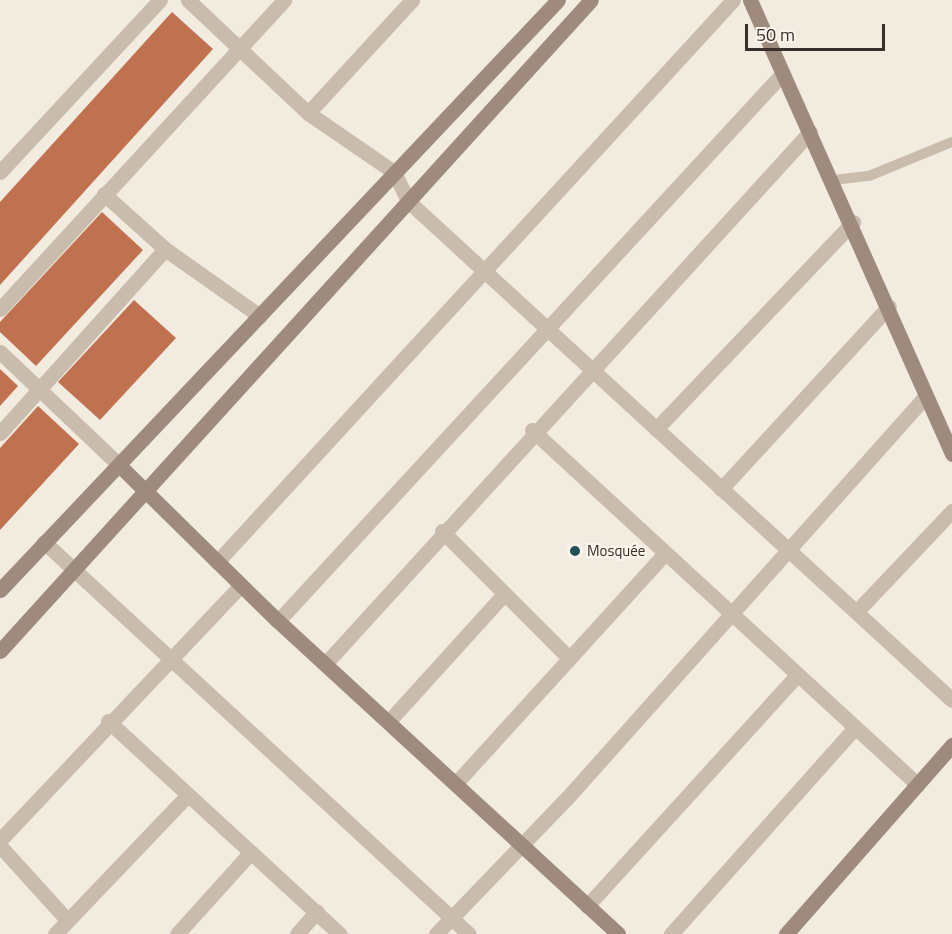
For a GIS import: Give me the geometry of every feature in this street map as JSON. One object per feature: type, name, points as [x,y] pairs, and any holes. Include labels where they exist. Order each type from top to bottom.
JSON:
[{"type":"main road","points":[[0,591],[558,0]]},
{"type":"main road","points":[[0,651],[591,0]]},
{"type":"main road","points":[[750,0],[782,74],[853,222],[889,306],[924,398],[952,454]]},
{"type":"main road","points":[[120,466],[143,492],[240,586],[618,934]]},
{"type":"main road","points":[[786,934],[952,745]]},
{"type":"street","points":[[0,172],[160,0]]},
{"type":"street","points":[[188,0],[308,113],[394,172],[408,201],[548,327],[721,489],[858,610],[952,700]]},
{"type":"street","points":[[0,309],[284,0]]},
{"type":"street","points":[[308,113],[412,0]]},
{"type":"street","points":[[217,562],[733,0]]},
{"type":"street","points":[[278,621],[782,74]]},
{"type":"street","points":[[324,664],[532,430],[810,132]]},
{"type":"street","points":[[104,194],[165,249],[261,316]]},
{"type":"street","points":[[656,429],[853,222]]},
{"type":"street","points":[[0,433],[165,249]]},
{"type":"street","points":[[721,489],[889,306]]},
{"type":"street","points":[[0,352],[120,466]]},
{"type":"street","points":[[436,934],[731,615],[924,398]]},
{"type":"street","points":[[532,430],[853,730],[918,785]]},
{"type":"street","points":[[858,610],[952,511]]},
{"type":"street","points":[[442,531],[567,656]]},
{"type":"street","points":[[44,542],[168,659],[469,934]]},
{"type":"street","points":[[456,783],[567,656],[665,554]]},
{"type":"street","points":[[0,840],[108,721],[240,586]]},
{"type":"street","points":[[389,722],[504,594]]},
{"type":"street","points":[[587,906],[796,676]]},
{"type":"street","points":[[108,721],[340,934]]},
{"type":"street","points":[[671,934],[853,730]]},
{"type":"street","points":[[55,934],[188,795]]},
{"type":"street","points":[[0,846],[67,920]]},
{"type":"street","points":[[177,934],[251,852]]},
{"type":"street","points":[[297,934],[316,911]]},
{"type":"lane","points":[[834,180],[869,176],[952,142]]},
{"type":"building","points":[[172,12],[213,49],[0,285],[0,202]]},
{"type":"building","points":[[102,212],[143,250],[36,366],[0,332],[0,322]]},
{"type":"building","points":[[134,300],[176,338],[100,420],[58,382]]},
{"type":"building","points":[[0,369],[18,386],[0,406]]},
{"type":"building","points":[[38,406],[79,444],[0,530],[0,448]]},
{"type":"place","name":"Mosquée","points":[[575,551]]}]
